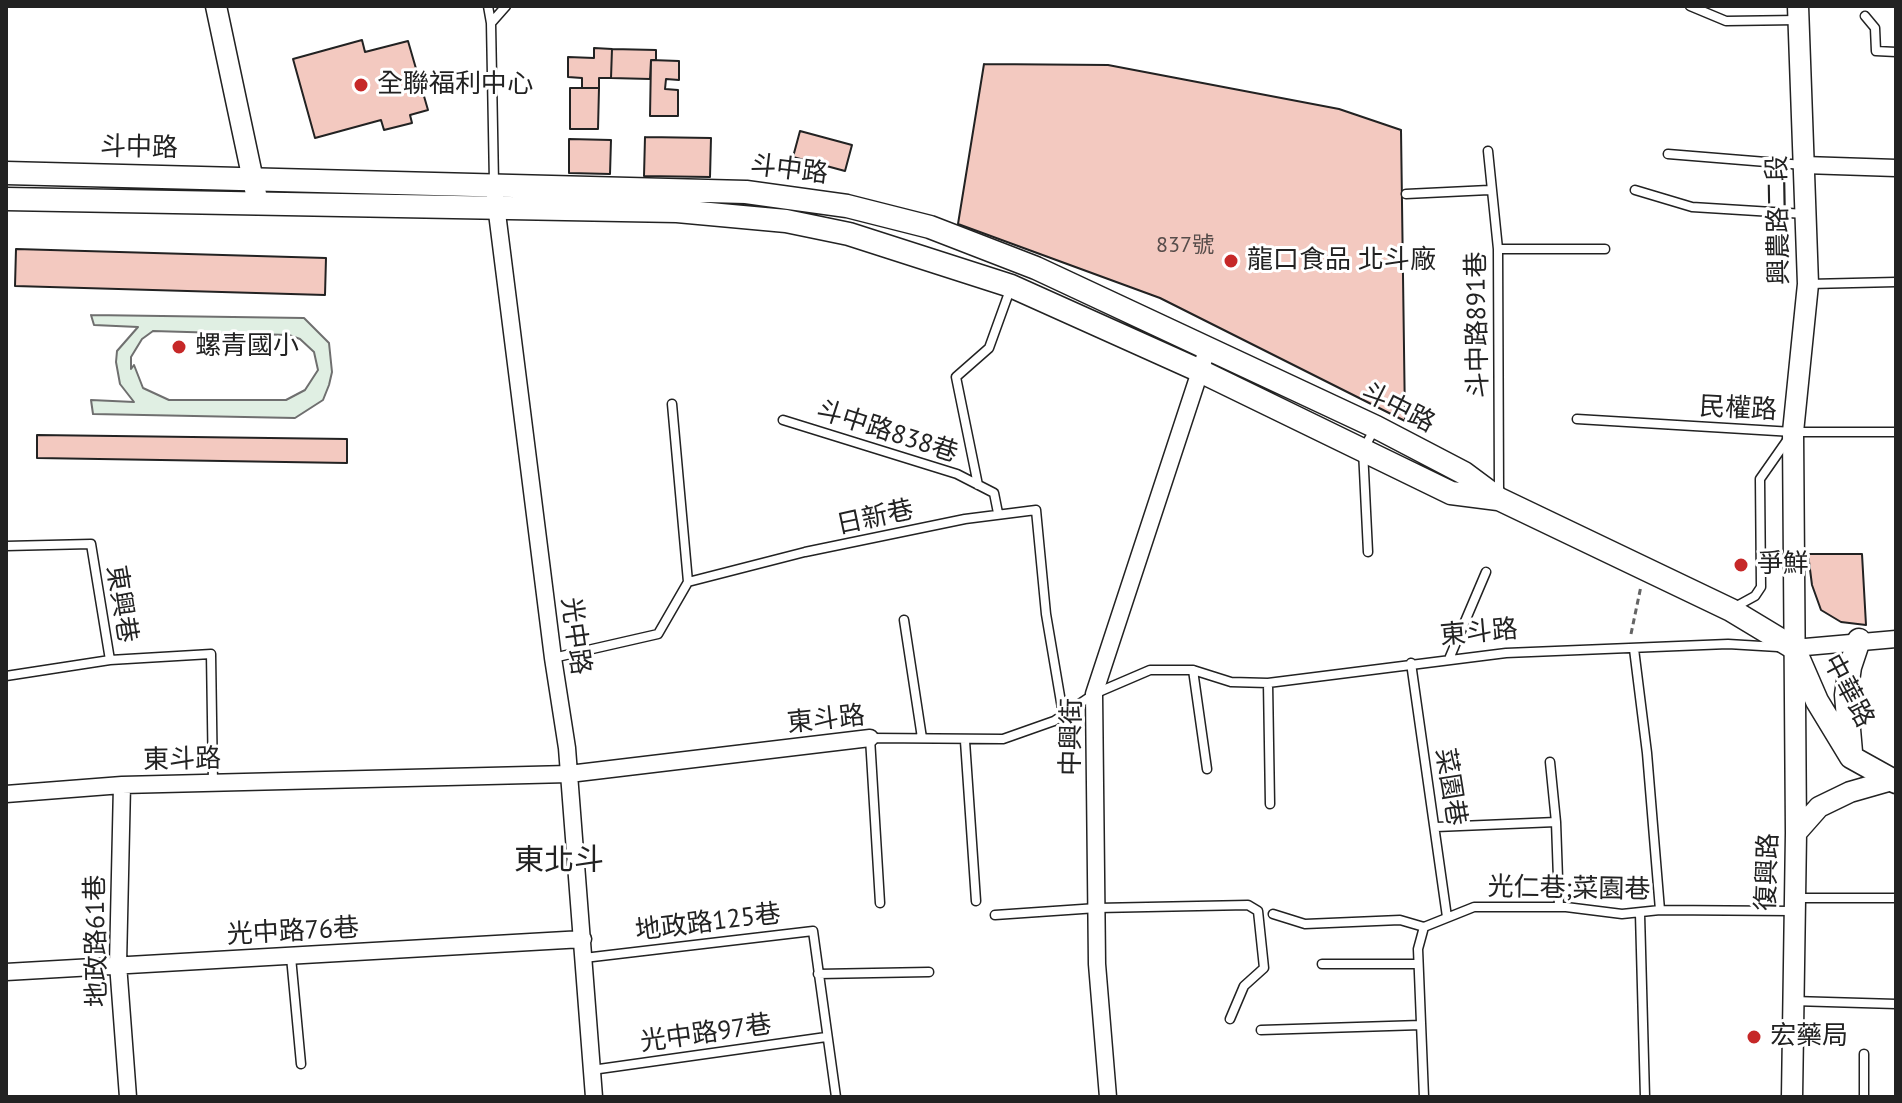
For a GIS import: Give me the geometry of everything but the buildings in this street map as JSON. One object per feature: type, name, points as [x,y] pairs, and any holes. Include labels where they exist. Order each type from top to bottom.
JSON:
[{"type":"main road","name":"斗中路","points":[[6,173],[494,183],[746,192],[847,206],[930,227],[1036,268],[1376,427],[1464,473],[1499,499],[1731,610],[1794,648]]},
{"type":"main road","points":[[677,188],[677,211]]},
{"type":"main road","name":"斗中路","points":[[6,199],[677,211],[786,221],[849,234],[1011,286],[1198,370],[1451,493],[1499,499]]},
{"type":"main road","points":[[1851,757],[1846,695],[1850,667],[1859,640]]},
{"type":"main road","name":"中華路","points":[[1794,648],[1817,701],[1851,757],[1894,781]]},
{"type":"street","points":[[216,6],[255,178],[257,204]]},
{"type":"street","name":"興農路二段","points":[[1794,648],[1793,432],[1808,284],[1798,13]]},
{"type":"street","points":[[1804,165],[1896,168]]},
{"type":"street","name":"光中路","points":[[494,183],[569,774],[594,1097]]},
{"type":"street","name":"中興街","points":[[1108,1097],[1097,964],[1094,694],[1208,347]]},
{"type":"street","points":[[1794,648],[1896,639]]},
{"type":"street","name":"復興路","points":[[1792,1097],[1796,833],[1794,648]]},
{"type":"street","name":"東斗路","points":[[6,794],[122,785],[569,774],[870,738]]},
{"type":"street","points":[[1796,833],[1819,807],[1850,792],[1894,781]]},
{"type":"street","name":"地政路61巷","points":[[122,785],[118,964],[128,1097]]},
{"type":"street","name":"光中路76巷","points":[[6,972],[583,939]]},
{"type":"lane","points":[[488,6],[491,23],[494,183]]},
{"type":"lane","points":[[491,23],[506,6]]},
{"type":"lane","points":[[1690,6],[1726,21],[1798,13]]},
{"type":"lane","points":[[1865,16],[1875,28],[1876,51],[1896,52]]},
{"type":"lane","name":"斗中路891巷","points":[[1488,151],[1489,190],[1498,249],[1499,499]]},
{"type":"lane","points":[[1668,154],[1804,165]]},
{"type":"lane","points":[[1406,194],[1489,190]]},
{"type":"lane","points":[[1635,190],[1692,207],[1806,214]]},
{"type":"lane","points":[[1498,249],[1605,249]]},
{"type":"lane","points":[[1808,284],[1896,282]]},
{"type":"lane","name":"斗中路838巷","points":[[978,485],[956,377],[989,348],[1011,286]]},
{"type":"lane","points":[[553,658],[658,634],[688,582],[672,404]]},
{"type":"lane","name":"民權路","points":[[1577,419],[1793,432],[1896,432]]},
{"type":"lane","name":"斗中路838巷","points":[[783,420],[957,474],[994,493],[998,513]]},
{"type":"lane","points":[[1368,552],[1363,450],[1376,427]]},
{"type":"lane","name":"興農路二段","points":[[1731,610],[1755,596],[1761,587],[1760,479],[1793,432]]},
{"type":"lane","name":"日新巷","points":[[688,582],[805,552],[998,513],[1036,510],[1046,614],[1063,714]]},
{"type":"lane","name":"東興巷","points":[[6,546],[91,544],[110,660]]},
{"type":"lane","points":[[1449,659],[1486,572]]},
{"type":"lane","points":[[904,620],[922,738]]},
{"type":"lane","name":"東斗路","points":[[870,738],[1003,739],[1054,721],[1094,694],[1150,670],[1193,670],[1231,682],[1268,683],[1506,653],[1728,644],[1794,648]]},
{"type":"lane","points":[[1631,649],[1647,753],[1660,910]]},
{"type":"lane","name":"東興巷","points":[[6,676],[110,660],[211,654],[213,783]]},
{"type":"lane","name":"菜園巷","points":[[1411,663],[1447,917]]},
{"type":"lane","points":[[1193,670],[1207,769]]},
{"type":"lane","points":[[1268,683],[1270,804]]},
{"type":"lane","points":[[870,738],[880,903]]},
{"type":"lane","points":[[965,741],[976,901]]},
{"type":"lane","points":[[1550,762],[1559,907]]},
{"type":"lane","points":[[1436,827],[1556,822]]},
{"type":"lane","name":"光仁巷;菜園巷","points":[[1424,927],[1474,907],[1559,907],[1640,914],[1660,910],[1896,898]]},
{"type":"lane","points":[[995,915],[1097,908],[1248,905],[1258,911],[1264,968],[1244,986],[1230,1019]]},
{"type":"lane","points":[[1273,914],[1305,924],[1400,920],[1424,927],[1418,949],[1424,1097]]},
{"type":"lane","points":[[1640,914],[1645,1097]]},
{"type":"lane","name":"地政路125巷","points":[[584,958],[813,931],[836,1097]]},
{"type":"lane","points":[[291,957],[301,1064]]},
{"type":"lane","points":[[1322,964],[1418,964]]},
{"type":"lane","points":[[818,974],[929,972]]},
{"type":"lane","points":[[1793,1001],[1896,1004]]},
{"type":"lane","points":[[1261,1030],[1421,1025]]},
{"type":"lane","name":"光中路97巷","points":[[592,1070],[826,1037]]},
{"type":"lane","points":[[1864,1054],[1864,1097]]},
{"type":"path","points":[[1631,649],[1644,570]]},
{"type":"green space","points":[[91,315],[304,318],[329,343],[332,372],[323,400],[295,418],[93,414],[91,400],[134,402],[120,384],[116,362],[117,351],[138,327],[94,325]],"holes":[[[153,331],[289,335],[300,339],[314,352],[318,370],[305,390],[286,400],[169,400],[143,388],[134,365],[131,369],[131,357],[142,339]]]},
{"type":"place","name":"全聯福利中心","points":[[361,85]]},
{"type":"place","name":"龍口食品 北斗廠","points":[[1231,261]]},
{"type":"place","name":"螺青國小","points":[[179,347]]},
{"type":"place","name":"爭鮮","points":[[1741,565]]},
{"type":"place","name":"宏藥局","points":[[1754,1037]]},
{"type":"district","name":"東北斗","points":[[559,861]]}]
